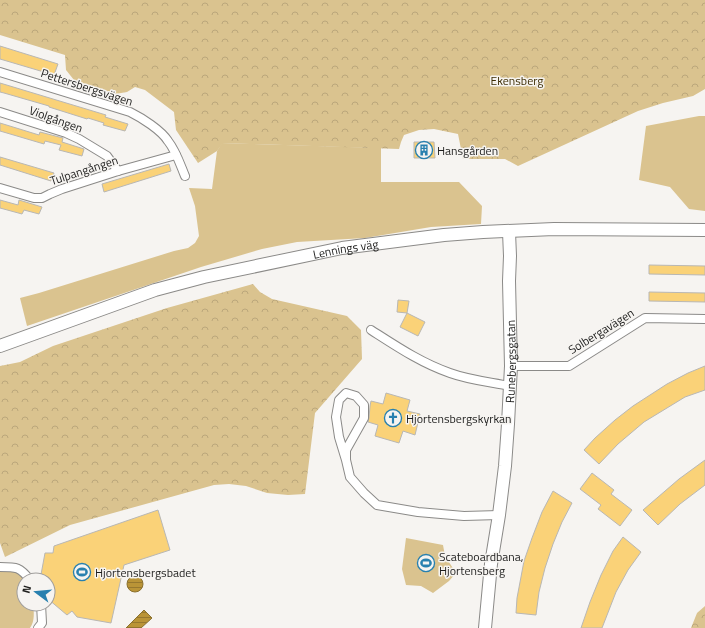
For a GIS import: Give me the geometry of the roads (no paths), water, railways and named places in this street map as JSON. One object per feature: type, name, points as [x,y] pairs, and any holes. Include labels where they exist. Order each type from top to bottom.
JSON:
[{"type":"main road","name":"Lennings väg","points":[[0,346],[155,290],[204,277],[342,248],[444,235],[483,232],[554,229],[705,230]]},
{"type":"main road","name":"Runebergsgatan","points":[[484,628],[491,564],[506,459],[511,366],[509,232]]},
{"type":"street","name":"Pettersbergsvägen","points":[[0,72],[130,112],[141,118],[168,140],[185,176]]},
{"type":"street","name":"Violgången","points":[[0,112],[66,133],[80,139],[107,156],[118,171]]},
{"type":"street","name":"Tulpangången","points":[[0,188],[34,198],[42,198],[62,189],[118,171],[176,155]]},
{"type":"street","name":"Solbergavägen","points":[[511,366],[569,366],[645,318],[705,319]]},
{"type":"street","points":[[371,330],[425,362],[450,373],[510,386]]},
{"type":"street","points":[[346,460],[346,450],[364,418],[364,406],[356,396],[346,393],[340,400],[336,417],[339,437],[350,477],[364,494],[377,505],[418,512],[457,515],[499,515]]},
{"type":"street","points":[[0,567],[11,567],[23,570],[24,572]]},
{"type":"street","points":[[38,628],[42,622],[41,612]]},
{"type":"place","name":"Hansgården","points":[[424,150]]},
{"type":"place","name":"Hjortensbergskyrkan","points":[[393,418]]},
{"type":"place","name":"Scateboardbana, Hjortensberg","points":[[426,563]]},
{"type":"place","name":"Hjortensbergsbadet","points":[[82,572]]},
{"type":"park label","name":"Ekensberg","points":[[517,80]]}]
